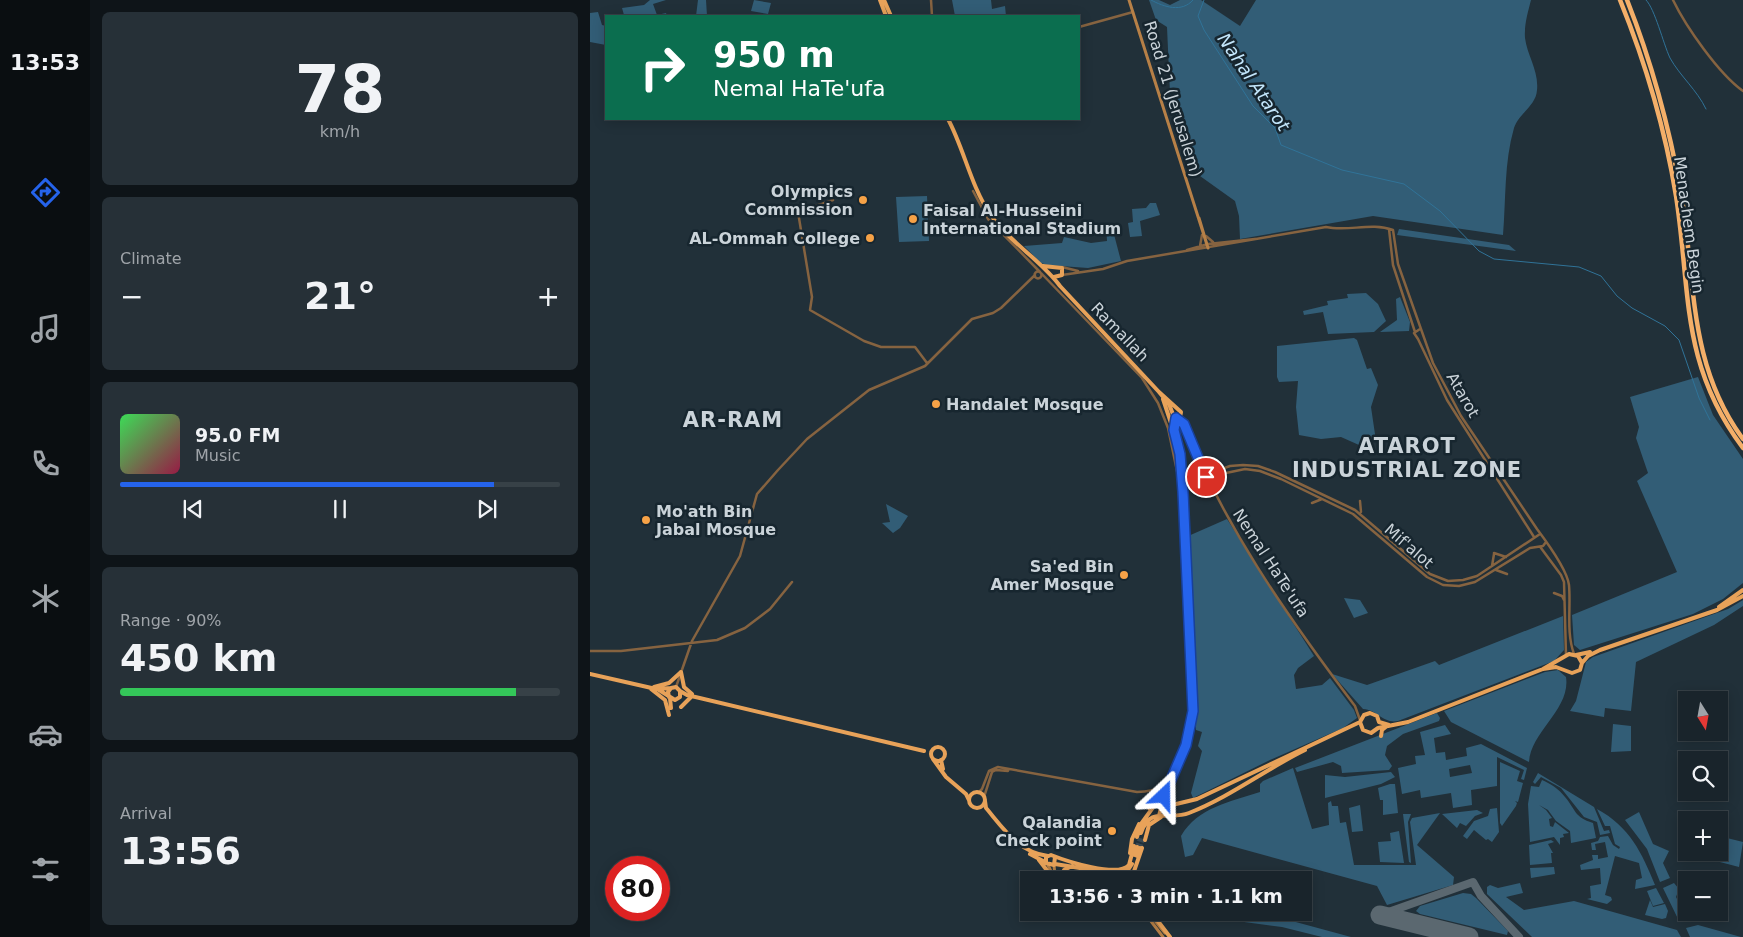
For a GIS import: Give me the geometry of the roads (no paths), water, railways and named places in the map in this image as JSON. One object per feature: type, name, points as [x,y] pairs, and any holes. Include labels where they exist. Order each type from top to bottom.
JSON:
[{"type":"highway","points":[[880,0],[886,15]]},
{"type":"highway","points":[[884,0],[891,15]]},
{"type":"highway","name":"Menachem Begin","points":[[1620,0],[1651,85],[1678,195]]},
{"type":"highway","name":"Menachem Begin","points":[[1627,0],[1658,84],[1678,195],[1693,307],[1704,363],[1718,397],[1743,439]]},
{"type":"highway","name":"Ramallah","points":[[948,120],[987,209],[1004,230],[1037,264],[1053,275],[1063,289],[1159,392],[1176,415]]},
{"type":"highway","name":"Menachem Begin","points":[[1684,238],[1687,308],[1699,365],[1713,400],[1743,448]]},
{"type":"highway","points":[[1037,264],[1044,267],[1060,266],[1063,269],[1063,289]]},
{"type":"highway","points":[[1054,267],[1053,275],[1062,276]]},
{"type":"highway","points":[[1159,392],[1174,430],[1180,454],[1193,704],[1188,739],[1164,796],[1159,816]]},
{"type":"highway","points":[[1174,430],[1176,415]]},
{"type":"highway","points":[[1705,614],[1718,608],[1743,590]]},
{"type":"highway","points":[[1140,838],[1143,827],[1149,819],[1159,816],[1190,813],[1288,756],[1342,735],[1362,730],[1372,733],[1378,728],[1412,720],[1543,669],[1564,658],[1600,650],[1705,614],[1725,607],[1743,596]]},
{"type":"highway","points":[[1543,669],[1556,667],[1575,673],[1580,670],[1582,663],[1588,656],[1600,650]]},
{"type":"highway","points":[[1575,655],[1582,663]]},
{"type":"highway","points":[[1564,658],[1564,670]]},
{"type":"highway","points":[[647,687],[666,685],[681,672],[685,690],[693,697]]},
{"type":"highway","points":[[590,674],[656,689],[674,688],[693,697],[924,751],[941,760]]},
{"type":"highway","points":[[647,687],[665,700],[669,715]]},
{"type":"highway","points":[[674,688],[668,692],[671,708],[680,690]]},
{"type":"highway","points":[[656,689],[669,697],[677,699],[693,697]]},
{"type":"highway","points":[[681,706],[693,697]]},
{"type":"highway","points":[[1140,838],[1141,824],[1152,808],[1161,805],[1172,805],[1206,795],[1351,728],[1368,714],[1375,715],[1379,722],[1378,728]]},
{"type":"highway","points":[[1360,721],[1362,730]]},
{"type":"highway","points":[[1379,722],[1389,725]]},
{"type":"highway","points":[[1381,736],[1382,730],[1389,725]]},
{"type":"highway","points":[[933,755],[937,748],[943,750],[945,756],[941,760],[942,768],[950,778],[984,799],[986,808],[1017,843],[1032,852],[1118,871],[1124,868],[1148,825],[1167,815]]},
{"type":"highway","points":[[933,755],[946,777],[966,794],[973,806],[980,807],[986,811],[1015,844],[1040,861],[1048,871]]},
{"type":"highway","points":[[1140,838],[1147,810],[1168,787]]},
{"type":"highway","points":[[969,800],[975,793]]},
{"type":"highway","points":[[1164,796],[1166,802],[1172,805]]},
{"type":"highway","points":[[980,807],[984,799]]},
{"type":"highway","points":[[1118,871],[1129,864],[1138,847]]},
{"type":"highway","points":[[1026,852],[1047,864],[1073,866],[1117,874],[1128,870],[1138,847]]},
{"type":"highway","points":[[1133,871],[1138,847]]},
{"type":"highway","points":[[1047,864],[1048,856]]},
{"type":"highway","points":[[1055,857],[1055,864]]},
{"type":"highway","points":[[1064,871],[1073,866]]},
{"type":"highway","points":[[1155,921],[1170,937]]},
{"type":"main road","name":"Road 21 (Jerusalem)","points":[[1129,0],[1207,245]]},
{"type":"main road","points":[[1047,864],[1050,871]]},
{"type":"main road","points":[[1054,871],[1055,864]]},
{"type":"main road","points":[[1153,921],[1163,937]]},
{"type":"street","points":[[931,0],[932,15]]},
{"type":"street","points":[[1673,0],[1680,13],[1726,77],[1743,92]]},
{"type":"street","points":[[1080,27],[1133,12]]},
{"type":"street","points":[[973,191],[984,214],[1142,378],[1154,396],[1168,428],[1178,476],[1190,710],[1184,742],[1170,775],[1162,785],[1153,790],[1137,792],[998,767],[991,771],[982,789],[975,793]]},
{"type":"street","points":[[833,200],[798,212],[812,296],[810,310],[864,341],[881,347],[915,347],[927,363]]},
{"type":"street","points":[[1181,252],[1199,246],[1272,238],[1326,227],[1338,229],[1368,226],[1389,229],[1394,232],[1398,264],[1420,329],[1415,332],[1393,265],[1389,229]]},
{"type":"street","points":[[1199,246],[1204,236],[1211,241],[1217,242]]},
{"type":"street","points":[[1062,276],[1087,272],[1127,261],[1181,252],[1217,242],[1272,238]]},
{"type":"street","points":[[1030,263],[1038,278],[1052,285]]},
{"type":"street","points":[[1060,266],[1087,272]]},
{"type":"street","points":[[674,688],[692,641],[740,556],[757,494],[807,439],[869,390],[927,363],[972,319],[993,313],[1035,274],[1041,272]]},
{"type":"street","points":[[1023,287],[1042,276],[1041,272]]},
{"type":"street","name":"Atarot","points":[[1420,329],[1433,363],[1461,416],[1546,542]]},
{"type":"street","name":"Atarot","points":[[1415,332],[1414,336],[1418,339],[1449,404],[1538,547]]},
{"type":"street","points":[[1418,339],[1423,336]]},
{"type":"street","name":"Nemal HaTe'ufa","points":[[1176,415],[1184,424],[1221,507],[1291,616],[1355,706],[1360,721]]},
{"type":"street","points":[[1206,476],[1236,465],[1258,466],[1316,491],[1361,514],[1439,579],[1464,580],[1492,567],[1542,534]]},
{"type":"street","name":"Mif'alot","points":[[1206,476],[1231,470],[1253,470],[1272,475],[1358,517],[1427,577],[1447,586],[1464,585],[1479,580],[1546,542]]},
{"type":"street","points":[[1312,503],[1322,499]]},
{"type":"street","points":[[1360,501],[1361,514]]},
{"type":"street","points":[[1546,542],[1568,581],[1570,633],[1575,655]]},
{"type":"street","points":[[1538,547],[1546,553],[1561,575],[1565,602],[1567,650],[1564,658]]},
{"type":"street","points":[[1492,567],[1494,553],[1500,557],[1508,556]]},
{"type":"street","points":[[1494,570],[1507,574]]},
{"type":"street","points":[[590,651],[621,651],[692,641],[717,640],[745,628],[775,605],[792,582]]},
{"type":"street","points":[[1554,594],[1562,596],[1565,602]]},
{"type":"street","name":"Nemal HaTe'ufa","points":[[1355,706],[1368,714]]},
{"type":"street","points":[[984,799],[988,777]]},
{"type":"waterway","points":[[1151,0],[1173,8],[1184,6],[1193,0]]},
{"type":"waterway","name":"Nahal Atarot","points":[[1204,0],[1198,16],[1204,30],[1253,106],[1275,128],[1281,145],[1342,170],[1404,184],[1440,211],[1479,251],[1494,259],[1579,267],[1601,276],[1617,296],[1632,308],[1665,326],[1679,340],[1699,398],[1710,420]]},
{"type":"waterway","points":[[1646,0],[1653,11],[1670,58],[1706,109]]},
{"type":"tunnel","points":[[1137,847],[1140,838]]},
{"type":"tunnel","points":[[1140,848],[1143,839]]},
{"type":"place","name":"Olympics Commission","points":[[863,200]]},
{"type":"place","name":"Faisal Al-Husseini International Stadium","points":[[913,219]]},
{"type":"place","name":"AL-Ommah College","points":[[870,238]]},
{"type":"place","name":"Handalet Mosque","points":[[936,404]]},
{"type":"place","name":"Mo'ath Bin Jabal Mosque","points":[[646,520]]},
{"type":"place","name":"Sa'ed Bin Amer Mosque","points":[[1124,575]]},
{"type":"place","name":"Qalandia Check point","points":[[1112,831]]},
{"type":"district","name":"AR-RAM","points":[[733,420]]},
{"type":"district","name":"ATAROT INDUSTRIAL ZONE","points":[[1407,458]]}]
